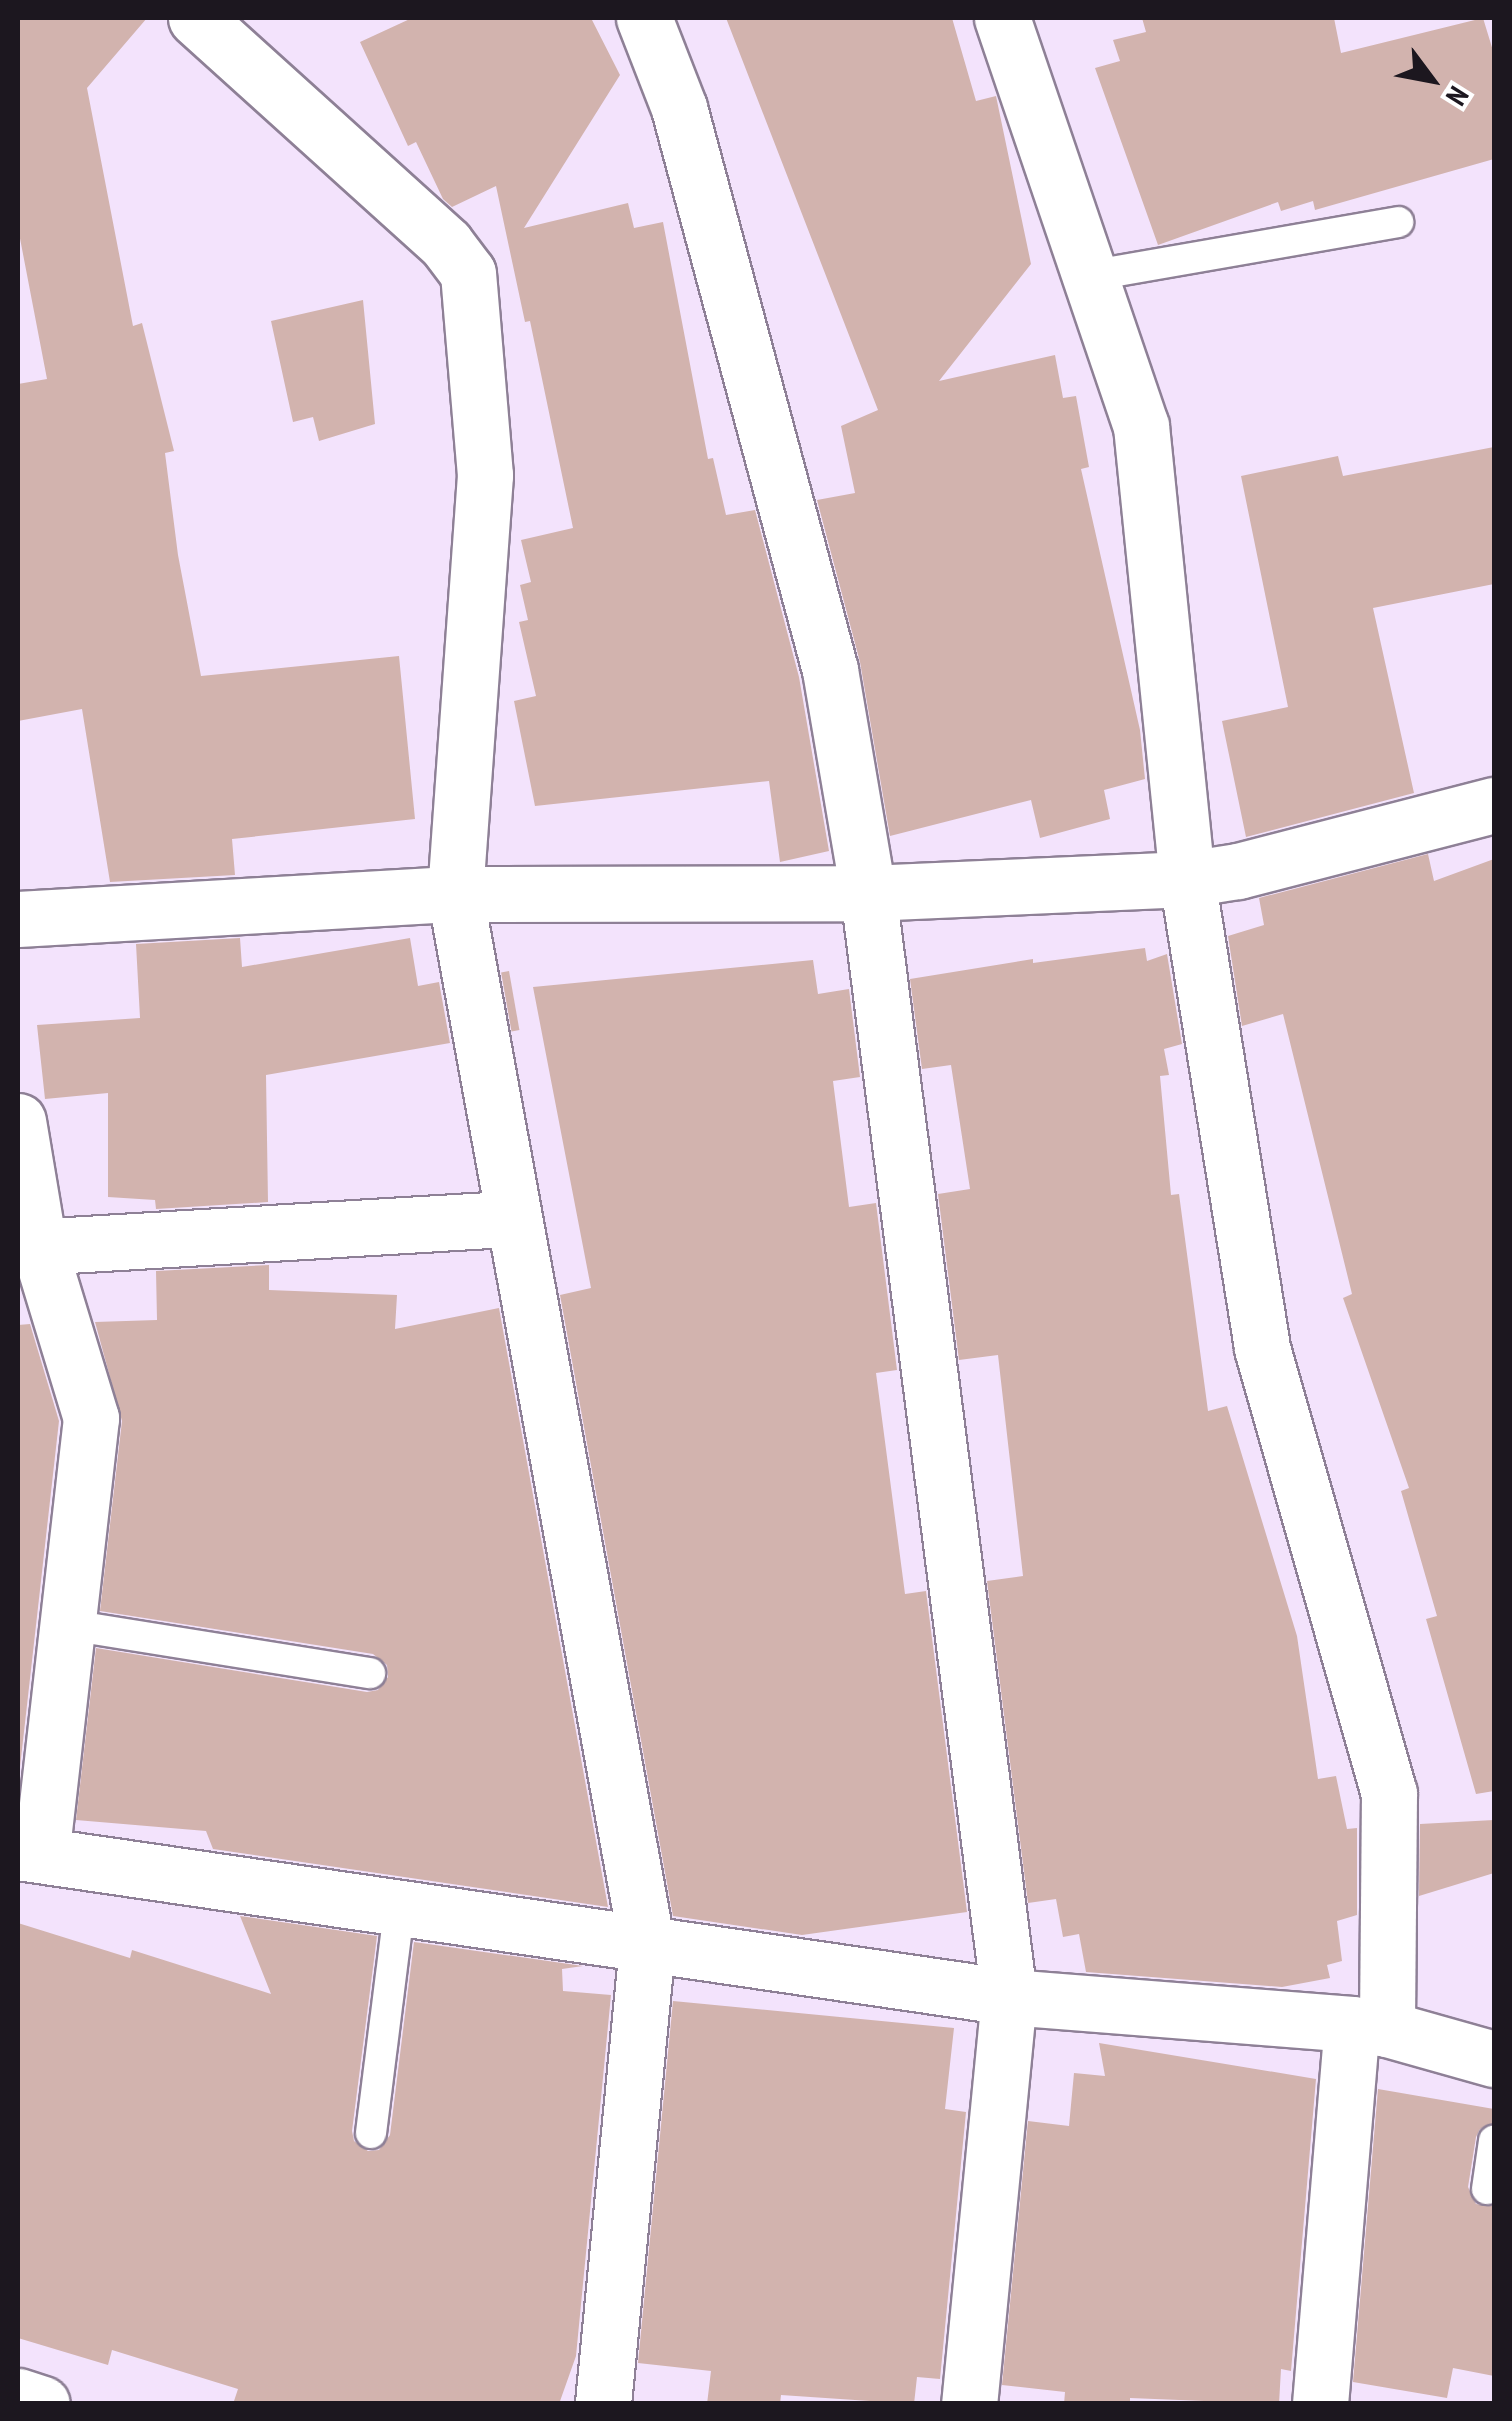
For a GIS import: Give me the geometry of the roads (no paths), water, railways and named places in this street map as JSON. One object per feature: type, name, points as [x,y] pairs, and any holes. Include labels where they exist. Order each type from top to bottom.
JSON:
[{"type":"street","points":[[196,18],[446,244],[468,273],[485,475],[455,894],[647,1946],[603,2404]]},
{"type":"street","points":[[644,18],[679,108],[830,670],[868,893],[1009,1997],[969,2404]]},
{"type":"street","points":[[1002,18],[1141,426],[1188,879],[1262,1348],[1389,1792],[1369,2026],[1320,2404]]},
{"type":"street","points":[[18,920],[455,894],[868,893],[1188,879],[1238,871],[1494,805]]},
{"type":"street","points":[[18,1120],[28,1247],[91,1418],[69,1625],[29,1853],[1009,1997],[1369,2026],[1494,2059]]},
{"type":"street","points":[[28,1247],[513,1220]]},
{"type":"street","points":[[18,2396],[42,2404]]},
{"type":"lane","points":[[1089,276],[1398,222]]},
{"type":"lane","points":[[69,1625],[370,1673]]},
{"type":"lane","points":[[371,2132],[400,1905]]},
{"type":"lane","points":[[1487,2189],[1494,2141]]}]
